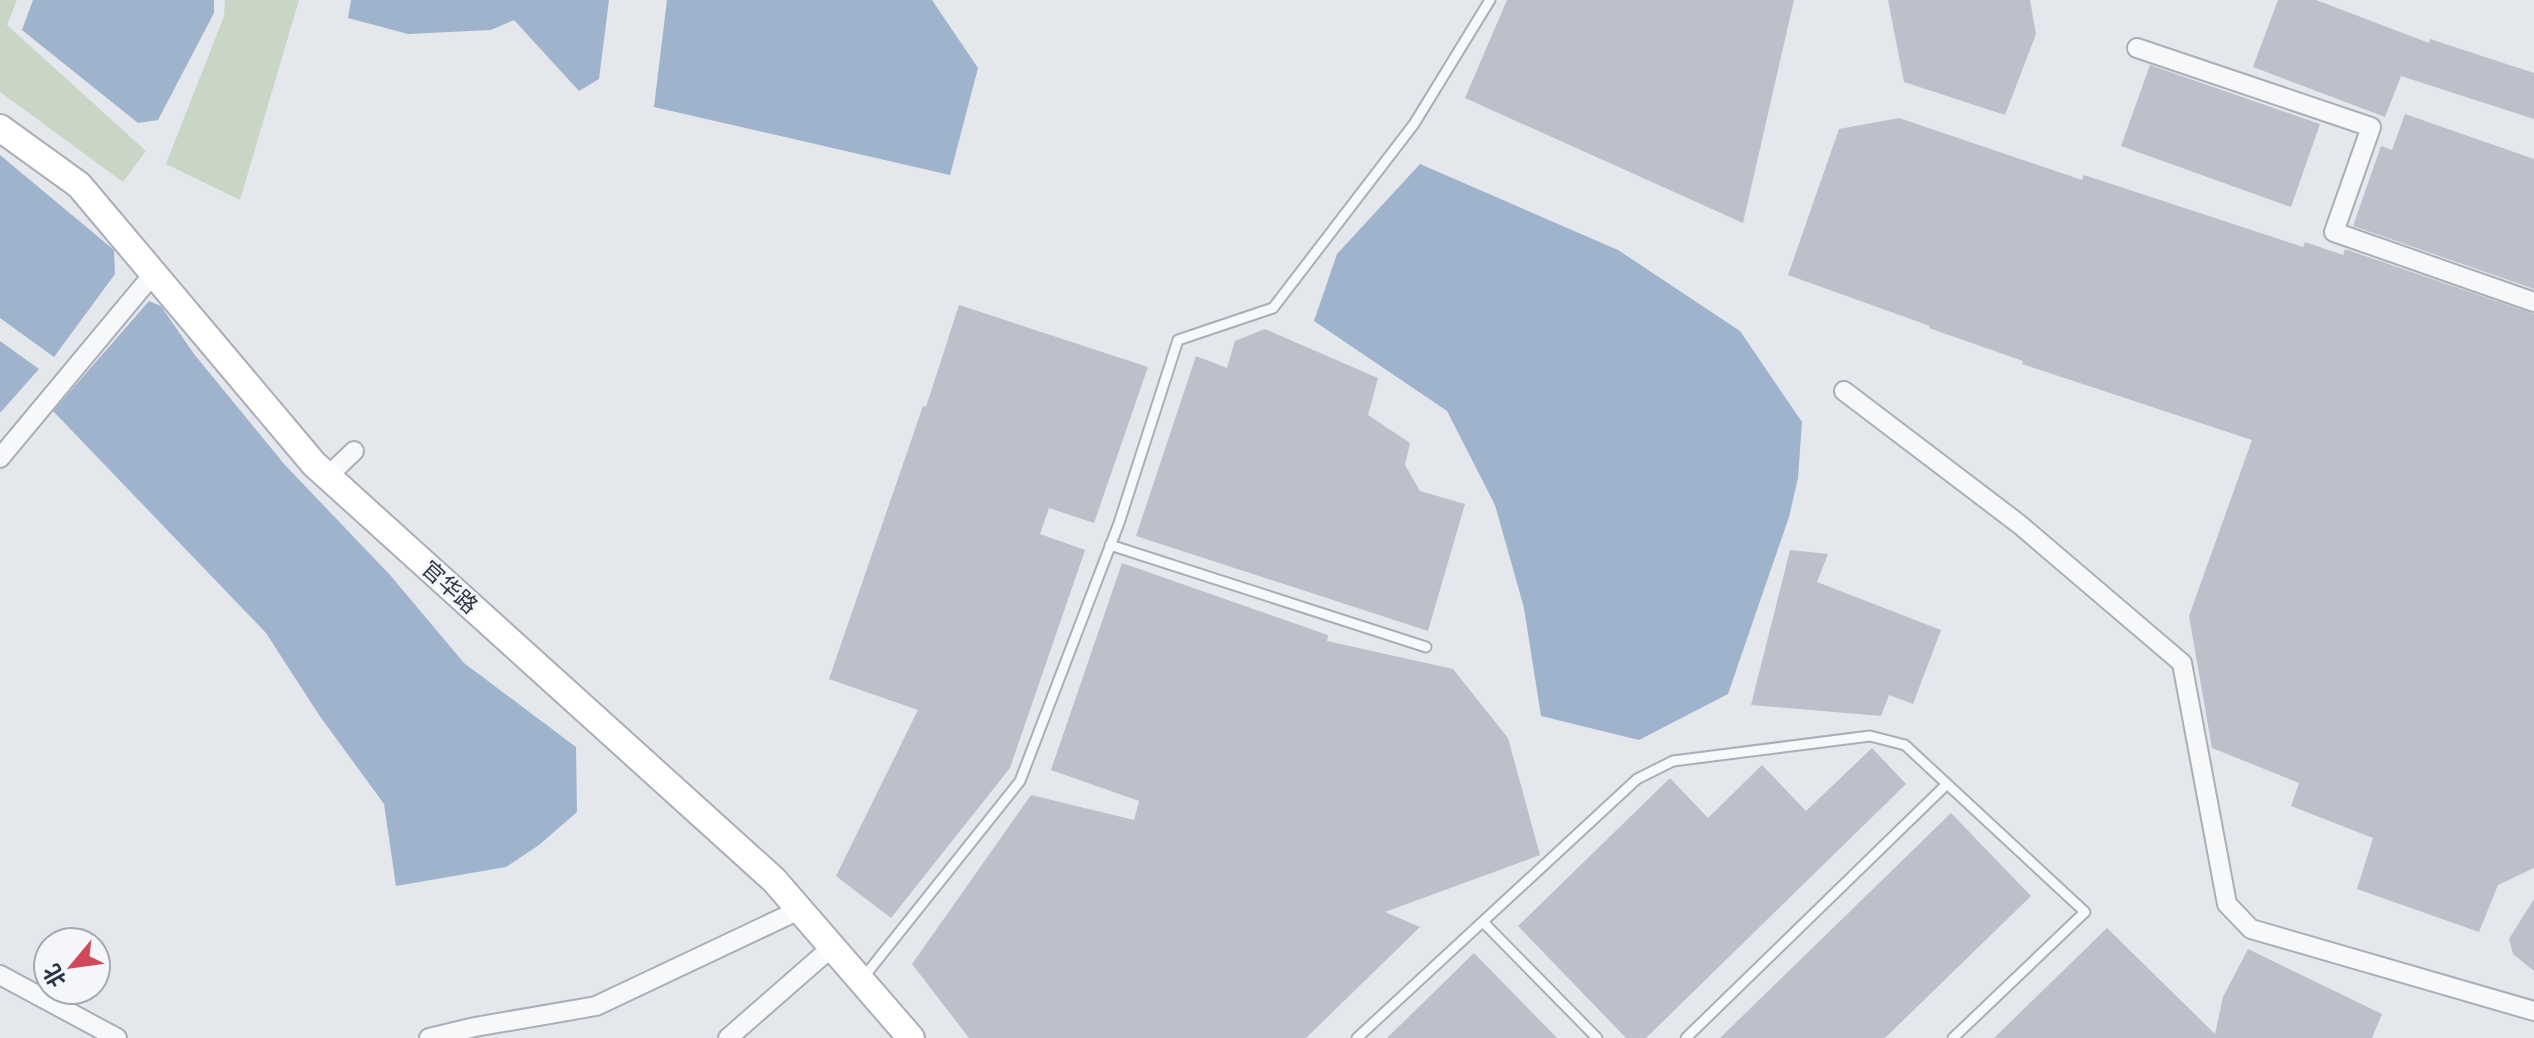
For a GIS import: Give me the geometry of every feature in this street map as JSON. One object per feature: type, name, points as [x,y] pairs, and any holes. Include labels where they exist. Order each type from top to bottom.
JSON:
[{"type":"main road","name":"官华路","points":[[0,128],[79,185],[314,464],[774,880],[911,1038]]},
{"type":"street","points":[[2137,48],[2371,127],[2334,232],[2534,302]]},
{"type":"street","points":[[0,458],[154,273]]},
{"type":"street","points":[[1844,391],[2019,524],[2182,663],[2227,904],[2251,929],[2534,1011]]},
{"type":"street","points":[[328,476],[354,451]]},
{"type":"street","points":[[429,1038],[596,1006],[799,910]]},
{"type":"street","points":[[728,1038],[832,947]]},
{"type":"street","points":[[0,975],[117,1038]]},
{"type":"lane","points":[[861,981],[1020,781],[1110,545],[1178,340],[1273,308],[1414,124],[1490,0]]},
{"type":"lane","points":[[1110,545],[1426,647]]},
{"type":"lane","points":[[1357,1038],[1637,779],[1673,761],[1870,736],[1905,745],[2085,912],[1953,1038]]},
{"type":"lane","points":[[1686,1038],[1947,784]]},
{"type":"lane","points":[[1483,922],[1597,1038]]},
{"type":"green space","points":[[0,0],[17,0],[7,25],[146,151],[123,182],[0,92]]},
{"type":"green space","points":[[225,0],[299,0],[240,200],[166,164],[224,16]]},
{"type":"water","points":[[33,0],[214,0],[214,13],[158,120],[138,123],[22,30]]},
{"type":"water","points":[[351,0],[609,0],[599,79],[579,91],[514,20],[491,30],[408,34],[348,18]]},
{"type":"water","points":[[667,0],[932,0],[978,68],[950,175],[654,107]]},
{"type":"water","points":[[0,155],[114,250],[115,274],[54,357],[0,318]]},
{"type":"water","points":[[1420,164],[1618,250],[1740,331],[1802,422],[1798,478],[1789,517],[1728,694],[1639,740],[1541,716],[1524,608],[1495,505],[1447,411],[1314,321],[1337,254]]},
{"type":"water","points":[[149,301],[161,306],[194,354],[285,465],[390,575],[464,663],[576,747],[577,812],[539,845],[506,867],[396,886],[384,804],[319,715],[266,633],[53,411]]},
{"type":"water","points":[[0,341],[39,369],[0,413]]},
{"type":"building","points":[[1507,0],[1794,0],[1743,223],[1465,98]]},
{"type":"building","points":[[1888,0],[2030,0],[2036,34],[2005,115],[1904,82]]},
{"type":"building","points":[[2278,0],[2316,0],[2429,43],[2430,39],[2534,73],[2534,119],[2401,76],[2385,117],[2253,67]]},
{"type":"building","points":[[2150,65],[2320,124],[2291,207],[2121,146]]},
{"type":"building","points":[[2405,114],[2534,159],[2534,289],[2353,226],[2381,146],[2392,150]]},
{"type":"building","points":[[1899,118],[2082,180],[2084,175],[2303,247],[2305,242],[2343,255],[2345,249],[2534,314],[2534,868],[2498,885],[2479,932],[2357,889],[2373,838],[2291,806],[2299,783],[2212,748],[2189,616],[2252,440],[2022,364],[2023,361],[1788,275],[1839,129]]},
{"type":"building","points":[[959,305],[1148,367],[1094,523],[1049,508],[1040,534],[1085,550],[1010,768],[891,918],[836,876],[918,710],[829,679]]},
{"type":"building","points":[[1265,329],[1378,378],[1368,415],[1410,443],[1405,465],[1420,491],[1465,504],[1428,631],[1136,536],[1196,356],[1227,368],[1235,341]]},
{"type":"building","points":[[1790,550],[1828,554],[1817,582],[1941,630],[1913,704],[1889,695],[1881,716],[1751,705]]},
{"type":"building","points":[[1122,563],[1328,635],[1327,641],[1453,669],[1508,738],[1540,855],[1385,912],[1420,927],[1306,1038],[969,1038],[912,964],[1031,795],[1134,820],[1139,801],[1051,770]]},
{"type":"building","points":[[1872,748],[1906,784],[1646,1038],[1626,1038],[1518,926],[1670,778],[1708,818],[1762,765],[1806,811]]},
{"type":"building","points":[[1951,813],[2031,896],[1885,1038],[1720,1038]]},
{"type":"building","points":[[2534,899],[2534,971],[2513,954],[2509,939]]},
{"type":"building","points":[[2107,928],[2215,1034],[2223,997],[2248,949],[2382,1014],[2372,1038],[1994,1038]]},
{"type":"building","points":[[1474,953],[1557,1038],[1387,1038]]}]
